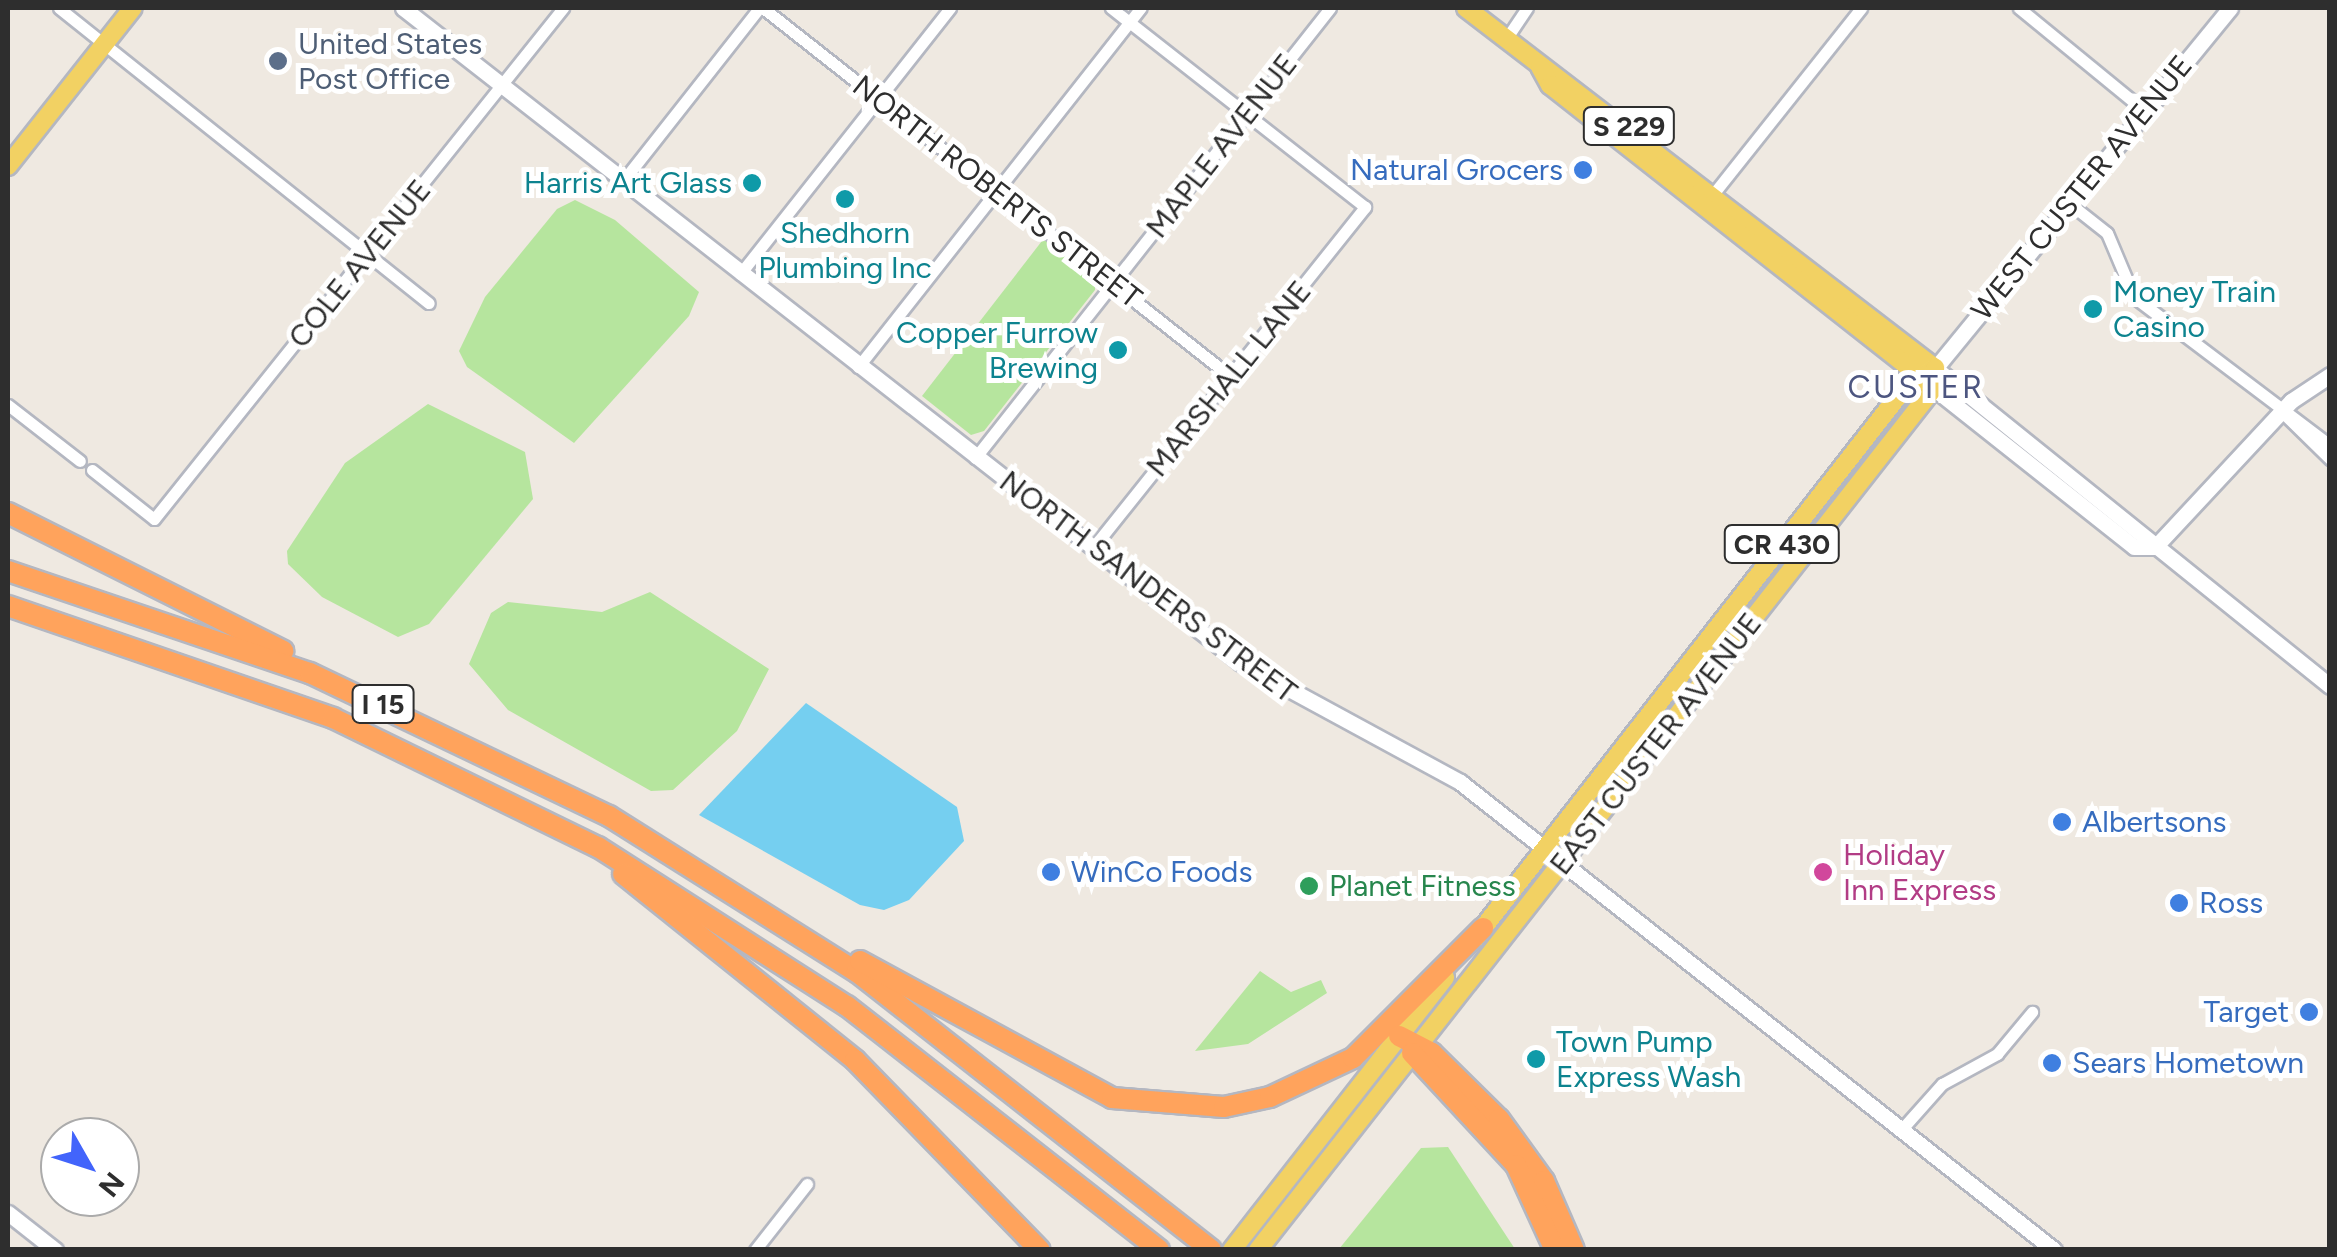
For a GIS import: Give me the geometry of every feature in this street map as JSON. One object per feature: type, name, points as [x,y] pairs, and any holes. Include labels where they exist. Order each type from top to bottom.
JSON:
[{"type":"highway","points":[[8,513],[378,702]]},
{"type":"highway","name":"I 15","points":[[8,571],[378,702],[560,790],[735,890],[902,1005],[1214,1250]]},
{"type":"highway","name":"I 15","points":[[8,606],[281,697],[566,830],[817,984],[1159,1250]]},
{"type":"highway","points":[[566,830],[810,1020],[1040,1250]]},
{"type":"highway","points":[[735,890],[1077,1084],[1180,1109],[1270,1097],[1353,1058],[1483,928]]},
{"type":"highway","points":[[1410,1044],[1505,1149],[1556,1250]]},
{"type":"highway","points":[[1410,1044],[1516,1139],[1574,1250]]},
{"type":"main road","points":[[8,166],[133,8]]},
{"type":"main road","name":"S 229","points":[[1466,8],[1714,193],[1936,368]]},
{"type":"main road","name":"S 229","points":[[1540,66],[1550,85],[1916,374]]},
{"type":"main road","points":[[1916,374],[1936,368],[1934,388]]},
{"type":"main road","name":"EAST CUSTER AVENUE","points":[[1261,1246],[1410,1044],[1483,928],[1916,374]]},
{"type":"main road","name":"EAST CUSTER AVENUE","points":[[1232,1250],[1562,863],[1934,388]]},
{"type":"street","points":[[59,8],[429,302]]},
{"type":"street","name":"NORTH SANDERS STREET","points":[[403,8],[975,458],[1280,691],[1430,763],[2054,1250]]},
{"type":"street","name":"COLE AVENUE","points":[[92,470],[154,518],[563,8]]},
{"type":"street","points":[[623,181],[761,8]]},
{"type":"street","name":"NORTH ROBERTS STREET","points":[[761,8],[1232,377]]},
{"type":"street","points":[[740,274],[950,8]]},
{"type":"street","points":[[1111,8],[1247,115]]},
{"type":"street","points":[[858,366],[1140,8]]},
{"type":"street","name":"MAPLE AVENUE","points":[[975,458],[1330,8]]},
{"type":"street","points":[[1506,39],[1528,8]]},
{"type":"street","points":[[1714,193],[1861,8]]},
{"type":"street","name":"WEST CUSTER AVENUE","points":[[1936,368],[2230,8]]},
{"type":"street","points":[[2027,10],[2145,111]]},
{"type":"street","name":"MARSHALL LANE","points":[[1092,549],[1365,208],[1247,115]]},
{"type":"street","points":[[2069,204],[2107,233],[2134,296],[2280,412],[2330,446]]},
{"type":"street","name":"S 229","points":[[1936,368],[2330,686]]},
{"type":"street","name":"S 229","points":[[1916,374],[2134,547],[2155,546]]},
{"type":"street","points":[[2155,546],[2280,412],[2330,375]]},
{"type":"street","points":[[8,405],[80,461]]},
{"type":"street","points":[[2280,412],[2330,460]]},
{"type":"street","points":[[1901,1130],[1942,1084],[1997,1054],[2032,1012]]},
{"type":"street","points":[[755,1250],[807,1184]]},
{"type":"street","points":[[8,1213],[55,1250]]},
{"type":"green space","points":[[575,200],[615,220],[699,292],[689,316],[574,443],[467,367],[459,351],[485,297],[557,209]]},
{"type":"green space","points":[[1045,237],[1095,276],[1095,290],[984,431],[971,435],[922,396]]},
{"type":"green space","points":[[428,404],[525,452],[533,499],[429,624],[398,637],[322,597],[288,564],[287,551],[345,463]]},
{"type":"green space","points":[[650,592],[769,669],[737,731],[673,790],[651,791],[508,710],[469,664],[491,613],[508,602],[602,612]]},
{"type":"green space","points":[[1260,971],[1291,992],[1321,980],[1327,993],[1248,1044],[1195,1051]]},
{"type":"green space","points":[[1448,1147],[1515,1249],[1339,1249],[1421,1148]]},
{"type":"water","points":[[806,703],[957,807],[964,841],[909,900],[884,910],[860,905],[699,815]]},
{"type":"place","name":"United States Post Office","points":[[278,61]]},
{"type":"place","name":"Natural Grocers","points":[[1583,170]]},
{"type":"place","name":"Harris Art Glass","points":[[752,183]]},
{"type":"place","name":"Shedhorn Plumbing Inc","points":[[845,199]]},
{"type":"place","name":"Money Train Casino","points":[[2093,309]]},
{"type":"place","name":"Copper Furrow Brewing","points":[[1118,350]]},
{"type":"place","name":"Albertsons","points":[[2062,822]]},
{"type":"place","name":"WinCo Foods","points":[[1051,872]]},
{"type":"place","name":"Holiday Inn Express","points":[[1823,872]]},
{"type":"place","name":"Planet Fitness","points":[[1309,886]]},
{"type":"place","name":"Ross","points":[[2179,903]]},
{"type":"place","name":"Target","points":[[2309,1012]]},
{"type":"place","name":"Town Pump Express Wash","points":[[1536,1059]]},
{"type":"place","name":"Sears Hometown","points":[[2052,1063]]},
{"type":"district","name":"CUSTER","points":[[1916,387]]}]
